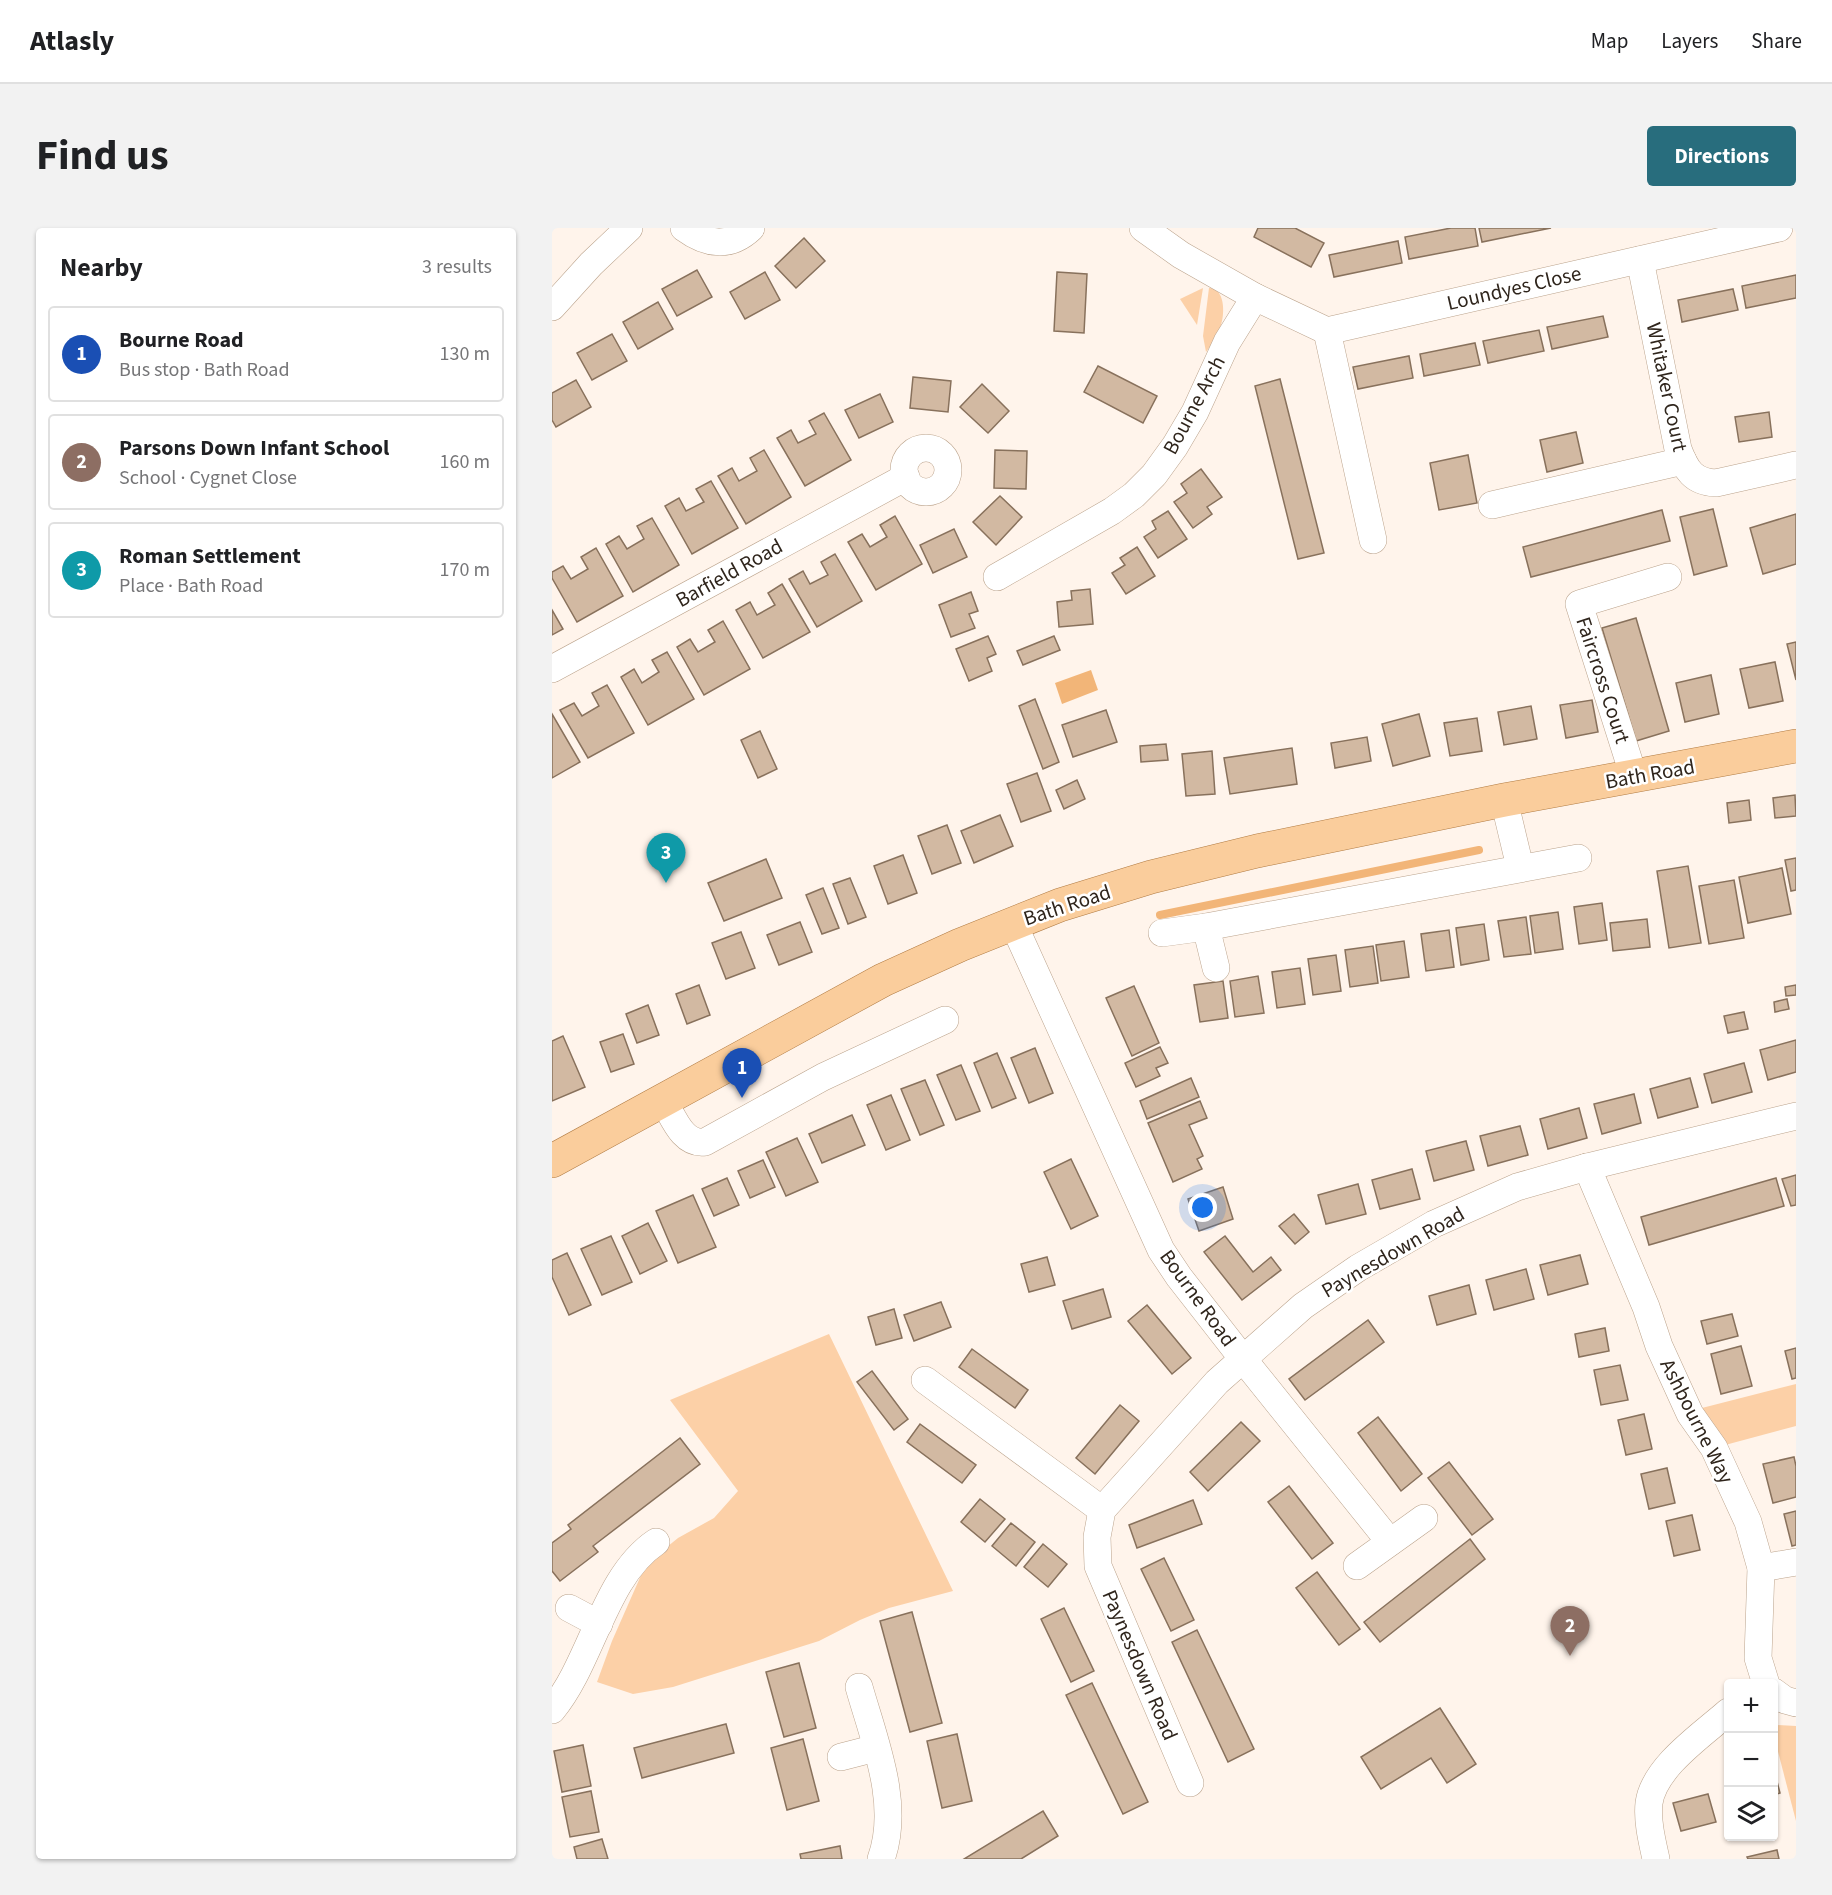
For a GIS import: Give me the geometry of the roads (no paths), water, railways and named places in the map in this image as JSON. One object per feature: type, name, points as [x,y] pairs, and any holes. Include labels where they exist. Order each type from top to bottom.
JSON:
[{"type":"main road","name":"Bath Road","points":[[552,1161],[883,980],[960,945],[1060,905],[1161,875],[1257,851],[1504,800],[1796,746]]},
{"type":"street","points":[[552,307],[591,264],[629,228]]},
{"type":"street","points":[[684,228],[707,241],[718,244],[736,239],[751,228]]},
{"type":"street","points":[[1143,228],[1181,255],[1254,297],[1327,331],[1373,540]]},
{"type":"street","name":"Loundyes Close","points":[[1327,331],[1779,228]]},
{"type":"street","name":"Whitaker Court","points":[[1640,260],[1678,449],[1691,474],[1702,482],[1716,483],[1796,465]]},
{"type":"street","name":"Bourne Arch","points":[[997,578],[1112,511],[1134,495],[1154,475],[1195,412],[1227,342],[1254,297]]},
{"type":"street","points":[[1492,505],[1683,462]]},
{"type":"street","name":"Barfield Road","points":[[552,669],[906,477]]},
{"type":"street","name":"Faircross Court","points":[[1634,777],[1579,604],[1668,577]]},
{"type":"street","points":[[1504,800],[1520,867]]},
{"type":"street","points":[[1162,933],[1206,927],[1578,858]]},
{"type":"street","name":"Bourne Road","points":[[1013,923],[1161,1250],[1179,1277],[1243,1359],[1390,1542]]},
{"type":"street","points":[[1206,927],[1216,968]]},
{"type":"street","points":[[663,1100],[684,1135],[695,1142],[705,1142],[823,1077],[945,1020]]},
{"type":"street","name":"Paynesdown Road","points":[[1190,1784],[1098,1566],[1096,1537],[1102,1510],[1217,1382],[1303,1306],[1358,1268],[1434,1224],[1517,1187],[1587,1167],[1796,1116]]},
{"type":"street","name":"Ashbourne Way","points":[[1587,1167],[1646,1307],[1659,1346],[1690,1414],[1714,1448],[1748,1522],[1761,1568],[1758,1658],[1764,1679]]},
{"type":"street","points":[[925,1380],[1102,1510]]},
{"type":"street","points":[[1357,1566],[1424,1518]]},
{"type":"street","points":[[552,1710],[567,1690],[599,1623],[631,1566],[647,1548],[656,1542]]},
{"type":"street","points":[[1761,1568],[1796,1562]]},
{"type":"street","points":[[569,1608],[599,1623]]},
{"type":"street","points":[[859,1687],[876,1748],[888,1804],[887,1830],[881,1859]]},
{"type":"street","name":"Ashbourne Way","points":[[1778,1694],[1785,1700],[1796,1703]]},
{"type":"street","points":[[1656,1859],[1649,1818],[1653,1785],[1668,1765],[1724,1716]]},
{"type":"street","points":[[841,1757],[876,1748]]},
{"type":"waterway","points":[[1160,915],[1479,850]]},
{"type":"place","name":"Roman Settlement","points":[[666,883]]},
{"type":"place","name":"Bourne Road","points":[[742,1098]]},
{"type":"place","name":"Parsons Down Infant School","points":[[1570,1656]]}]
